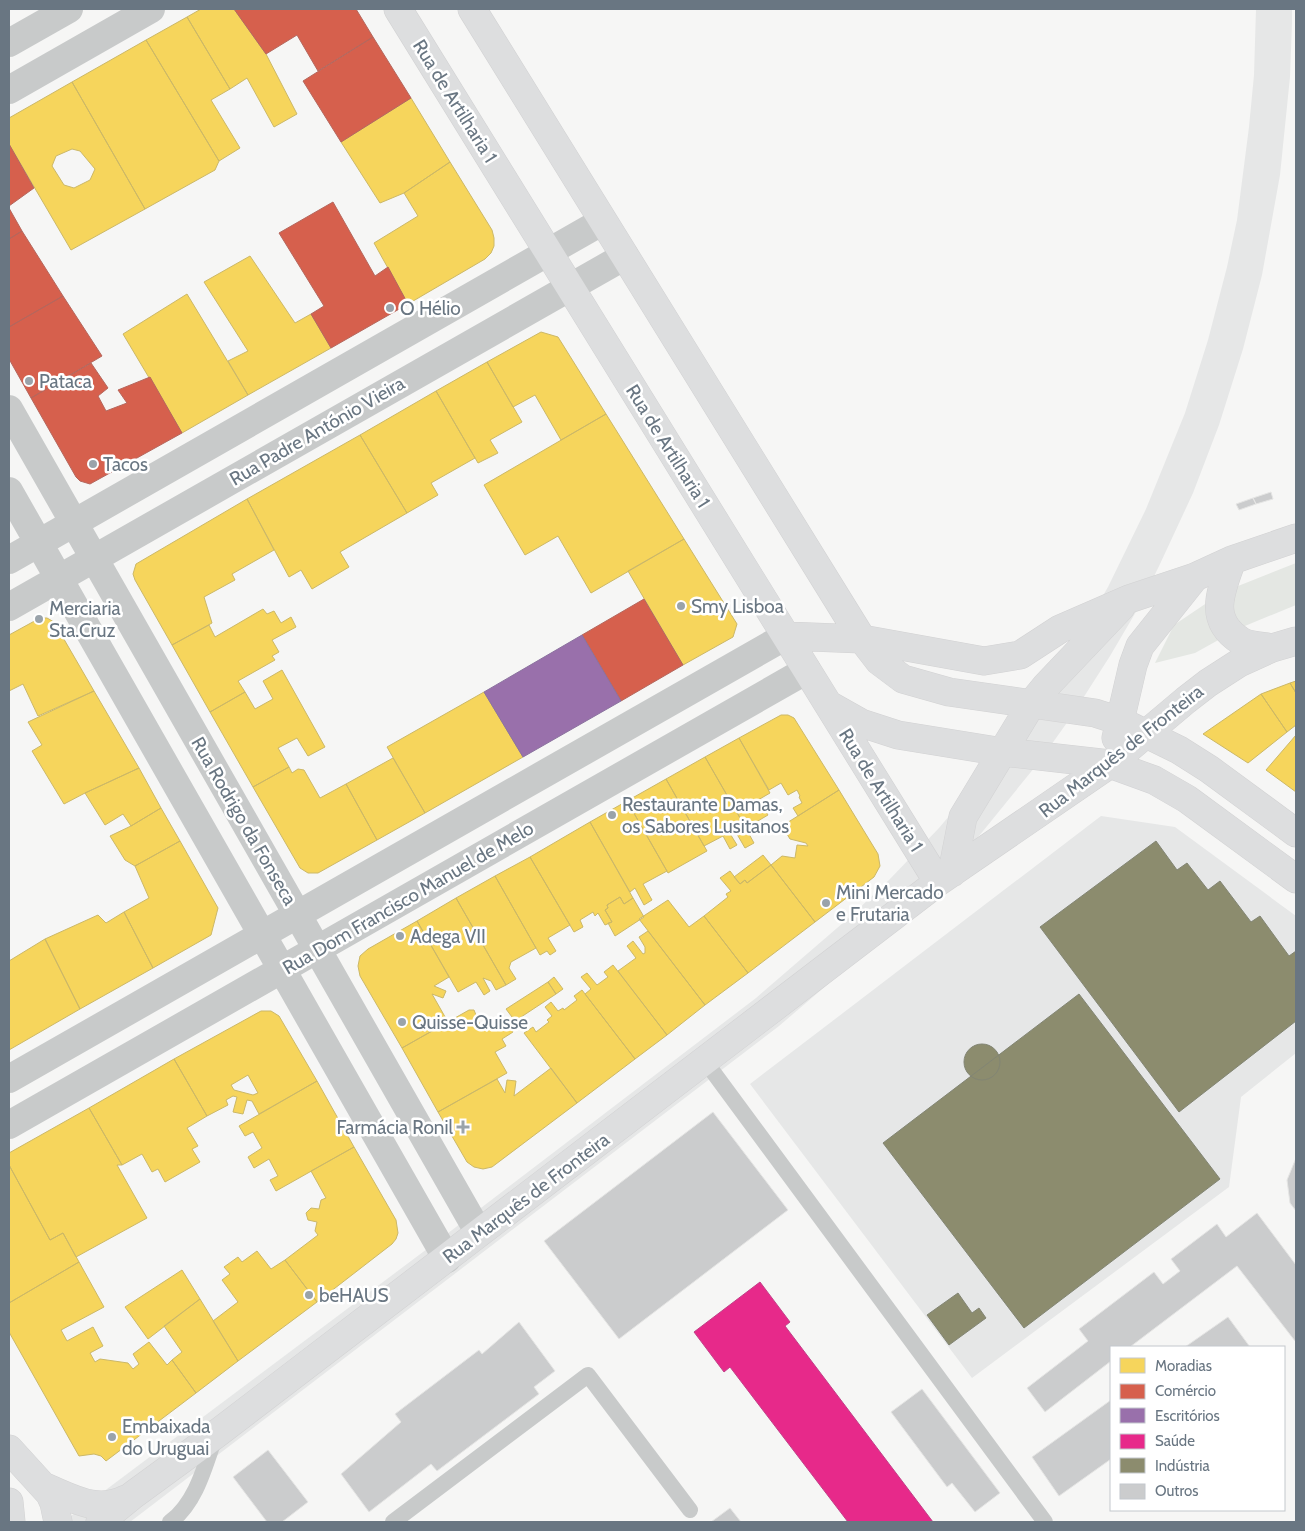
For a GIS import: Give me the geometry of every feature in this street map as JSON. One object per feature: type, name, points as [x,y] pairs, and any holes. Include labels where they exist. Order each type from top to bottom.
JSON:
[{"type":"main road","name":"Rua de Artilharia 1","points":[[398,9],[828,705],[945,878]]},
{"type":"main road","points":[[472,9],[862,639],[878,661],[903,679],[949,692],[1095,712],[1120,721],[1179,750],[1209,769],[1296,833]]},
{"type":"main road","points":[[786,636],[862,639],[984,661],[1020,655],[1060,629],[1129,599],[1196,577],[1232,560],[1296,538]]},
{"type":"main road","points":[[1232,560],[1220,594],[1218,611],[1225,627],[1242,642],[1284,645]]},
{"type":"main road","points":[[1110,764],[1133,665],[1140,646],[1196,577]]},
{"type":"main road","points":[[945,878],[963,817],[1032,704],[1046,686],[1129,599]]},
{"type":"main road","name":"Rua Marquês de Fronteira","points":[[100,1522],[945,878],[1110,764],[1208,683],[1239,663],[1284,645]]},
{"type":"main road","points":[[828,705],[861,723],[898,735],[1003,752],[1110,764],[1154,780],[1188,799],[1296,878]]},
{"type":"main road","points":[[9,1448],[45,1487],[54,1503],[58,1522]]},
{"type":"main road","points":[[45,1487],[78,1501],[97,1506],[112,1504],[133,1495]]},
{"type":"main road","points":[[9,1502],[11,1522]]},
{"type":"street","points":[[9,43],[69,9]]},
{"type":"street","points":[[9,90],[151,9]]},
{"type":"street","points":[[9,560],[604,221]]},
{"type":"street","name":"Rua Padre António Vieira","points":[[9,607],[625,256]]},
{"type":"street","name":"Rua Rodrigo da Fonseca","points":[[9,409],[479,1234]]},
{"type":"street","points":[[9,491],[447,1259]]},
{"type":"street","points":[[9,1079],[786,636]]},
{"type":"street","name":"Rua Dom Francisco Manuel de Melo","points":[[9,1125],[807,670]]},
{"type":"lane","points":[[705,1061],[1045,1522]]},
{"type":"lane","points":[[393,1522],[588,1375],[690,1510]]},
{"type":"lane","points":[[170,1522],[182,1512],[190,1500],[202,1475],[215,1435]]},
{"type":"shaded area","points":[[1256,9],[1292,9],[1290,77],[1280,175],[1262,275],[1243,349],[1219,425],[1193,493],[1140,605],[1071,717],[1039,762],[966,852],[876,943],[779,1026],[130,1522],[63,1522],[439,1240],[756,998],[851,916],[889,880],[939,828],[975,785],[1079,637],[1108,587],[1146,509],[1185,413],[1208,340],[1237,220],[1254,75]]},
{"type":"shaded area","points":[[1296,563],[1296,605],[1240,628],[1195,653],[1155,663],[1174,625],[1223,592]]},
{"type":"shaded area","points":[[1101,816],[1175,827],[1296,916],[1296,1053],[1241,1097],[1229,1187],[972,1378],[750,1084]]},
{"type":"building: Moradias","points":[[201,9],[234,9],[266,54],[297,114],[274,127],[247,78],[230,89],[187,17]]},
{"type":"building: Moradias","points":[[187,17],[230,89],[211,100],[240,148],[219,161],[146,40]]},
{"type":"building: Moradias","points":[[146,40],[219,161],[215,170],[145,209],[72,82]]},
{"type":"building: Moradias","points":[[72,82],[145,209],[71,250],[9,144],[9,118]],"holes":[[[72,149],[80,151],[95,169],[90,180],[74,188],[64,185],[52,166],[56,156]]]},
{"type":"building: Moradias","points":[[411,98],[450,162],[404,193],[380,203],[341,142]]},
{"type":"building: Moradias","points":[[450,162],[492,230],[494,246],[491,253],[485,259],[408,304],[374,243],[418,216],[404,193]]},
{"type":"building: Moradias","points":[[250,256],[295,323],[311,314],[331,348],[248,395],[228,361],[248,351],[204,282]]},
{"type":"building: Moradias","points":[[187,294],[248,395],[182,433],[123,334]]},
{"type":"building: Moradias","points":[[541,332],[558,337],[606,414],[561,440],[535,395],[513,407],[487,362]]},
{"type":"building: Moradias","points":[[487,362],[522,422],[490,440],[498,453],[478,463],[436,391]]},
{"type":"building: Moradias","points":[[436,391],[475,458],[431,483],[438,495],[407,513],[360,435]]},
{"type":"building: Moradias","points":[[606,414],[684,539],[591,593],[558,536],[525,555],[484,485]]},
{"type":"building: Moradias","points":[[360,435],[407,513],[340,552],[349,567],[312,589],[301,570],[289,577],[247,499]]},
{"type":"building: Moradias","points":[[247,499],[274,550],[232,574],[235,580],[204,597],[212,623],[172,645],[135,580],[133,574],[136,564]]},
{"type":"building: Moradias","points":[[684,539],[737,624],[733,637],[683,665],[628,571]]},
{"type":"building: Moradias","points":[[263,609],[267,614],[274,611],[281,623],[291,617],[296,627],[272,640],[279,652],[272,656],[275,660],[238,681],[245,692],[210,712],[172,645],[209,625],[215,637]]},
{"type":"building: Moradias","points":[[40,618],[47,618],[54,622],[94,691],[38,716],[23,684],[9,691],[9,635]]},
{"type":"building: Moradias","points":[[282,670],[325,747],[308,756],[297,738],[278,748],[289,767],[253,787],[210,712],[245,692],[255,709],[273,699],[263,681]]},
{"type":"building: Moradias","points":[[1296,681],[1296,693],[1290,683]]},
{"type":"building: Moradias","points":[[1290,683],[1296,693],[1296,725],[1287,732],[1261,694]]},
{"type":"building: Moradias","points":[[94,691],[139,768],[64,804],[32,751],[42,745],[28,722]]},
{"type":"building: Moradias","points":[[484,692],[523,757],[425,813],[387,747]]},
{"type":"building: Moradias","points":[[1261,694],[1287,732],[1248,763],[1203,734]]},
{"type":"building: Moradias","points":[[781,715],[788,715],[794,718],[839,790],[798,816],[793,808],[802,803],[797,790],[788,795],[781,783],[769,790],[739,738]]},
{"type":"building: Moradias","points":[[1296,735],[1296,792],[1266,770]]},
{"type":"building: Moradias","points":[[739,738],[770,793],[758,800],[768,815],[746,828],[705,757]]},
{"type":"building: Moradias","points":[[705,757],[744,825],[729,832],[737,845],[730,849],[723,836],[704,846],[666,779]]},
{"type":"building: Moradias","points":[[393,758],[425,813],[377,840],[346,784]]},
{"type":"building: Moradias","points":[[289,767],[292,773],[298,769],[304,770],[320,798],[346,784],[377,840],[318,873],[308,873],[300,868],[253,787]]},
{"type":"building: Moradias","points":[[139,768],[161,808],[131,826],[123,814],[105,825],[85,793]]},
{"type":"building: Moradias","points":[[666,779],[707,851],[668,873],[627,801]]},
{"type":"building: Moradias","points":[[839,790],[878,854],[880,866],[874,877],[815,922],[771,865],[782,856],[795,858],[797,845],[808,846],[806,843],[790,839],[782,826]]},
{"type":"building: Moradias","points":[[627,801],[667,871],[643,884],[652,900],[644,905],[635,888],[630,892],[590,822]]},
{"type":"building: Moradias","points":[[161,808],[180,841],[135,866],[125,860],[110,836]]},
{"type":"building: Moradias","points":[[590,822],[633,898],[624,904],[620,897],[607,905],[608,908],[605,910],[612,922],[605,925],[598,913],[595,916],[593,912],[580,920],[583,927],[574,932],[530,857]]},
{"type":"building: Moradias","points":[[744,825],[754,843],[745,848],[734,829]]},
{"type":"building: Moradias","points":[[180,841],[218,908],[211,935],[153,968],[124,912],[149,898],[135,866]]},
{"type":"building: Moradias","points":[[763,855],[771,865],[747,883],[745,880],[740,884],[734,877]]},
{"type":"building: Moradias","points":[[530,857],[570,925],[548,938],[556,951],[550,955],[547,951],[540,955],[495,876]]},
{"type":"building: Moradias","points":[[771,865],[815,922],[748,973],[704,916],[728,897],[726,894],[731,891],[720,878],[730,871],[740,884],[745,880],[747,883]]},
{"type":"building: Moradias","points":[[495,876],[536,948],[511,962],[509,968],[516,979],[506,985],[456,898]]},
{"type":"building: Moradias","points":[[620,897],[624,904],[633,898],[644,917],[615,936],[608,923],[612,922],[605,910],[608,908],[607,905]]},
{"type":"building: Moradias","points":[[456,898],[506,985],[496,990],[491,981],[483,978],[490,991],[484,995],[476,982],[458,992],[417,921]]},
{"type":"building: Moradias","points":[[668,900],[689,927],[704,916],[748,973],[705,1005],[639,919]]},
{"type":"building: Moradias","points":[[124,912],[153,968],[80,1009],[45,939],[98,915],[106,923]]},
{"type":"building: Moradias","points":[[417,921],[449,977],[434,986],[446,991],[443,998],[432,994],[448,1022],[402,1048],[360,976],[358,966],[360,956],[368,949]]},
{"type":"building: Moradias","points":[[648,931],[705,1005],[667,1035],[618,971],[636,958],[627,946],[633,941],[643,954],[645,953],[645,947],[639,937]]},
{"type":"building: Moradias","points":[[45,939],[80,1009],[9,1050],[9,961]]},
{"type":"building: Moradias","points":[[613,965],[667,1035],[635,1059],[585,994],[591,989],[581,977],[587,973],[597,985],[608,977],[604,972]]},
{"type":"building: Moradias","points":[[554,977],[563,989],[556,994],[548,982]]},
{"type":"building: Moradias","points":[[548,982],[556,994],[515,1021],[506,1009]]},
{"type":"building: Moradias","points":[[582,990],[635,1059],[577,1103],[524,1033],[533,1027],[536,1032],[549,1022],[547,1020],[552,1016],[545,1007],[551,1002],[558,1011],[563,1008],[564,1010],[577,1000],[574,996]]},
{"type":"building: Moradias","points":[[469,1010],[474,1010],[482,1030],[493,1024],[497,1031],[509,1025],[513,1032],[502,1039],[506,1046],[495,1052],[507,1073],[438,1112],[402,1048]]},
{"type":"building: Moradias","points":[[261,1011],[271,1011],[279,1016],[317,1081],[259,1114],[252,1101],[247,1100],[243,1114],[233,1112],[237,1097],[233,1096],[226,1100],[228,1105],[207,1116],[174,1059]],"holes":[[[248,1075],[258,1093],[253,1095],[234,1090],[231,1085]]]},
{"type":"building: Moradias","points":[[174,1059],[207,1116],[187,1128],[198,1146],[192,1149],[200,1162],[165,1182],[158,1169],[152,1172],[142,1154],[122,1165],[89,1108]]},
{"type":"building: Moradias","points":[[551,1068],[577,1103],[492,1167],[483,1169],[474,1167],[467,1162],[438,1112],[497,1079],[505,1093],[507,1080],[516,1081],[514,1096]]},
{"type":"building: Moradias","points":[[317,1081],[354,1147],[276,1191],[270,1180],[278,1176],[269,1159],[254,1168],[248,1157],[262,1148],[253,1132],[245,1136],[239,1126]]},
{"type":"building: Moradias","points":[[89,1108],[122,1165],[117,1165],[147,1218],[76,1257],[63,1233],[50,1240],[9,1165],[9,1153]]},
{"type":"building: Moradias","points":[[354,1147],[396,1220],[398,1233],[392,1244],[317,1302],[285,1260],[318,1235],[315,1231],[317,1222],[308,1220],[306,1213],[311,1208],[319,1209],[321,1200],[326,1198],[311,1171]]},
{"type":"building: Moradias","points":[[9,1165],[50,1240],[63,1233],[79,1262],[9,1303]]},
{"type":"building: Moradias","points":[[257,1251],[271,1269],[285,1260],[317,1302],[238,1361],[213,1321],[238,1302],[222,1280],[230,1274],[224,1267],[238,1257],[242,1262]]},
{"type":"building: Moradias","points":[[79,1262],[104,1307],[61,1330],[67,1341],[93,1327],[103,1346],[90,1353],[95,1362],[100,1359],[128,1363],[133,1369],[139,1364],[133,1354],[149,1342],[167,1365],[172,1360],[196,1393],[106,1461],[101,1456],[94,1454],[79,1456],[9,1332],[9,1303]]},
{"type":"building: Moradias","points":[[182,1270],[200,1299],[148,1339],[125,1307]]},
{"type":"building: Moradias","points":[[200,1299],[238,1361],[196,1393],[172,1360],[182,1352],[164,1326]]},
{"type":"building: Comércio","points":[[234,9],[356,9],[373,37],[318,71],[297,35],[266,54]]},
{"type":"building: Comércio","points":[[373,37],[411,98],[341,142],[303,81]]},
{"type":"building: Comércio","points":[[9,144],[34,188],[9,206]]},
{"type":"building: Comércio","points":[[333,202],[375,276],[388,267],[408,304],[331,348],[311,314],[324,306],[279,233]]},
{"type":"building: Comércio","points":[[9,208],[22,231],[9,239]]},
{"type":"building: Comércio","points":[[22,231],[63,296],[9,327],[9,239]]},
{"type":"building: Comércio","points":[[63,296],[102,356],[31,398],[9,359],[9,327]]},
{"type":"building: Comércio","points":[[91,363],[108,388],[98,396],[106,411],[127,403],[118,390],[150,377],[182,433],[90,484],[80,481],[76,477],[31,398]]},
{"type":"building: Comércio","points":[[644,599],[683,665],[621,701],[582,635]]},
{"type":"building: Escritórios","points":[[582,635],[621,701],[523,757],[484,692]]},
{"type":"building: Saúde","points":[[760,1282],[790,1322],[785,1326],[933,1522],[848,1522],[730,1367],[724,1372],[694,1332]]},
{"type":"building: Indústria","points":[[1156,841],[1177,870],[1187,863],[1208,890],[1220,881],[1251,922],[1260,916],[1289,956],[1296,951],[1296,1021],[1179,1112],[1040,927]]},
{"type":"building: Indústria","points":[[1079,994],[1220,1179],[1024,1328],[883,1143]]},
{"type":"building: Indústria","points":[[982,1044],[994,1050],[1000,1062],[994,1074],[982,1080],[970,1074],[964,1062],[970,1050]]},
{"type":"building: Indústria","points":[[958,1293],[972,1313],[979,1308],[986,1318],[949,1345],[927,1315]]},
{"type":"building: Outros","points":[[1271,492],[1273,499],[1256,504],[1253,498]]},
{"type":"building: Outros","points":[[1253,498],[1256,504],[1239,510],[1236,504]]},
{"type":"building: Outros","points":[[713,1112],[788,1210],[619,1339],[544,1241]]},
{"type":"building: Outros","points":[[1296,1158],[1296,1211],[1290,1203],[1287,1180]]},
{"type":"building: Outros","points":[[1257,1213],[1296,1265],[1296,1341],[1237,1266],[1131,1346],[1110,1346],[1110,1362],[1045,1412],[1027,1388],[1088,1341],[1079,1329],[1154,1272],[1163,1284],[1180,1271],[1171,1259],[1217,1224],[1226,1237]]},
{"type":"building: Outros","points":[[1228,1317],[1249,1346],[1186,1346]]},
{"type":"building: Outros","points":[[519,1322],[555,1371],[534,1387],[539,1394],[437,1471],[431,1464],[369,1512],[341,1474],[401,1422],[395,1414],[479,1350],[482,1354]]},
{"type":"building: Outros","points":[[922,1389],[1000,1493],[975,1512],[952,1483],[947,1487],[891,1412]]},
{"type":"building: Outros","points":[[1110,1401],[1110,1460],[1059,1496],[1032,1457]]},
{"type":"building: Outros","points":[[268,1450],[308,1502],[282,1522],[267,1522],[233,1477]]},
{"type":"building: Outros","points":[[730,1508],[741,1522],[711,1522]]},
{"type":"place","name":"O Hélio","points":[[390,308]]},
{"type":"place","name":"Pataca","points":[[29,381]]},
{"type":"place","name":"Tacos","points":[[93,464]]},
{"type":"place","name":"Smy Lisboa","points":[[681,606]]},
{"type":"place","name":"Merciaria Sta.Cruz","points":[[39,619]]},
{"type":"place","name":"Restaurante Damas, os Sabores Lusitanos","points":[[612,815]]},
{"type":"place","name":"Mini Mercado e Frutaria","points":[[826,903]]},
{"type":"place","name":"Adega VII","points":[[400,936]]},
{"type":"place","name":"Quisse-Quisse","points":[[402,1022]]},
{"type":"place","name":"Farmácia Ronil","points":[[463,1127]]},
{"type":"place","name":"beHAUS","points":[[309,1295]]},
{"type":"place","name":"Embaixada do Uruguai","points":[[112,1437]]}]
